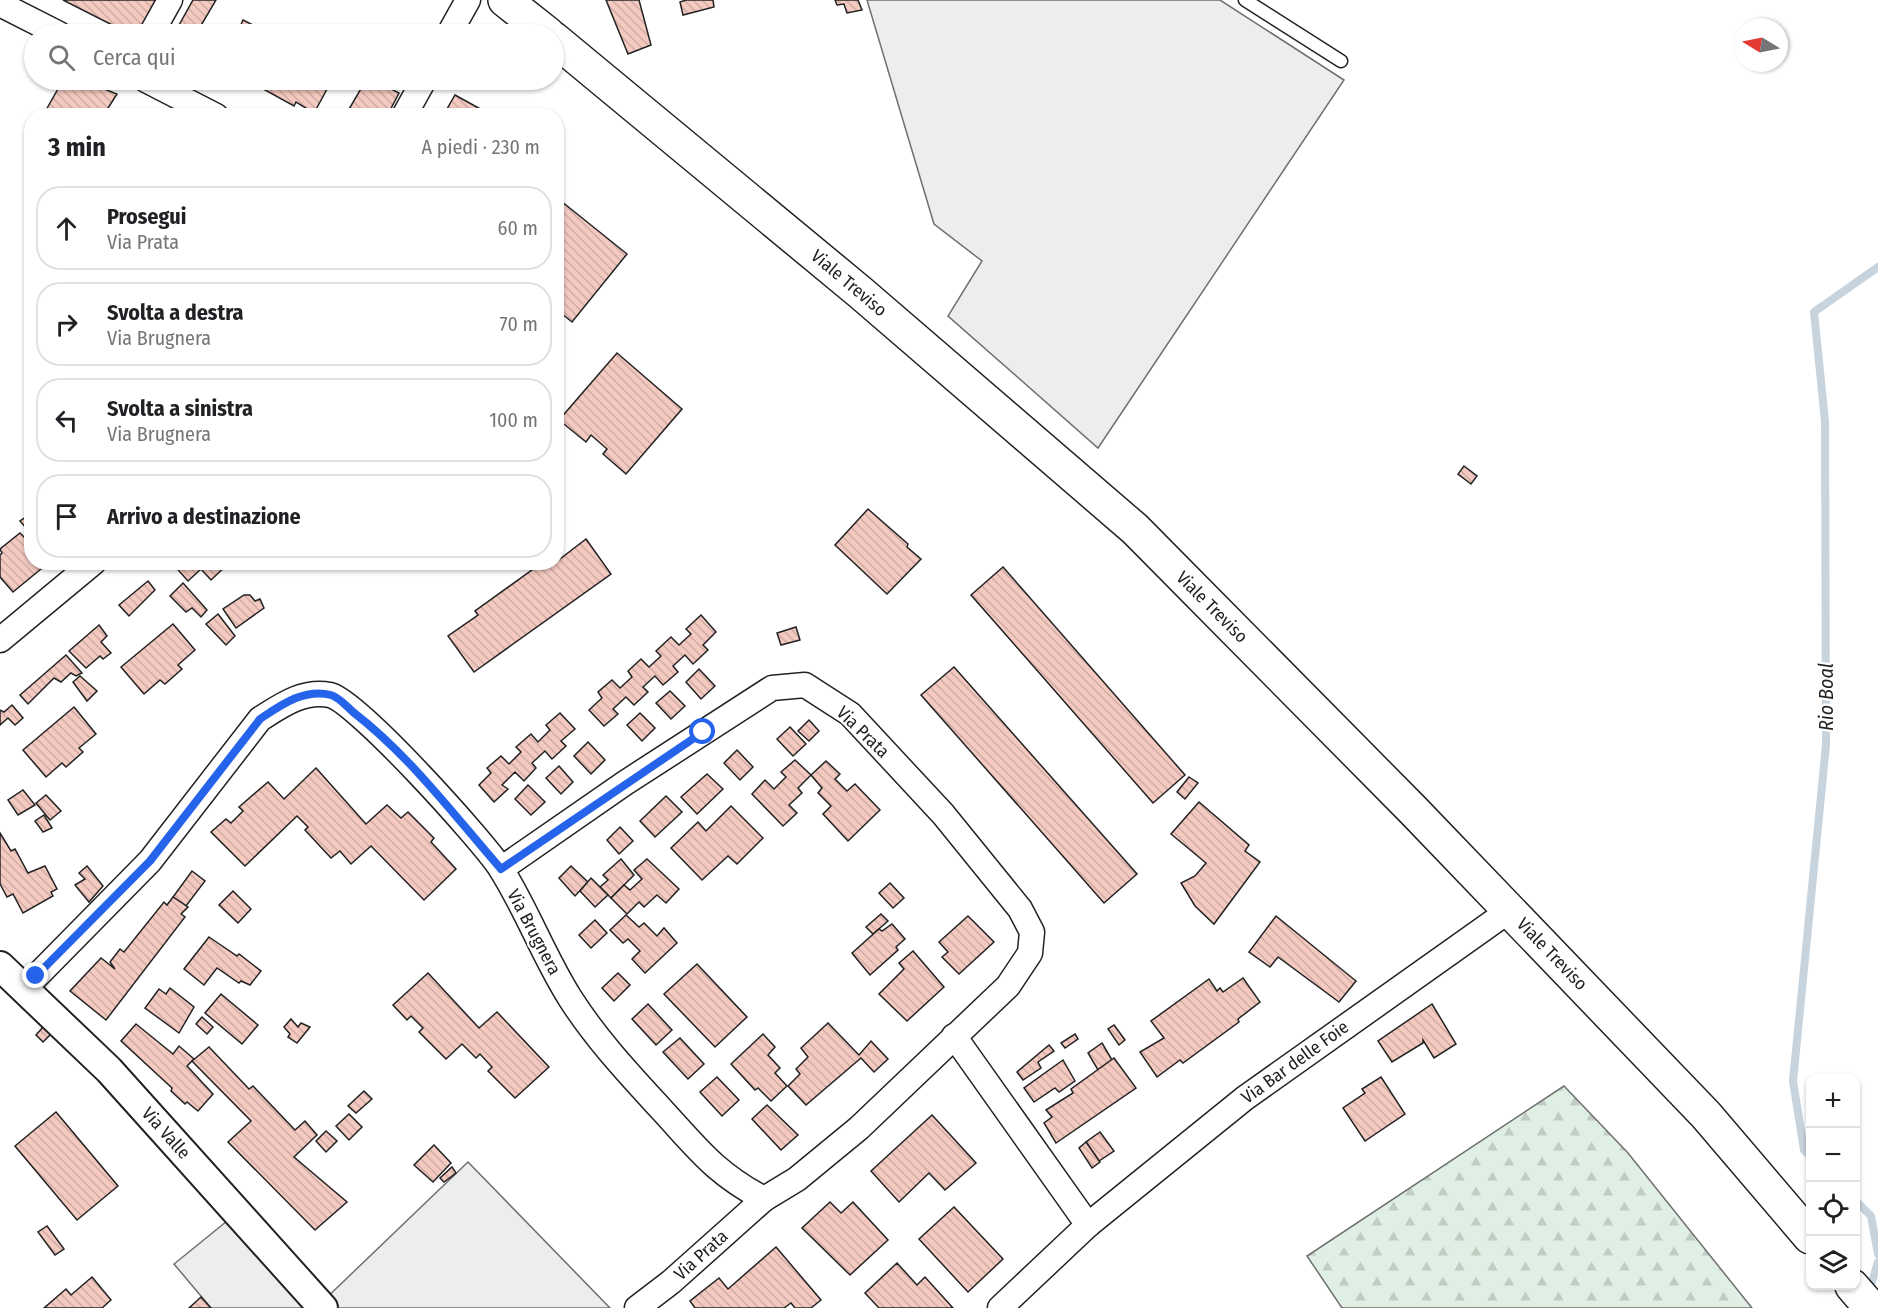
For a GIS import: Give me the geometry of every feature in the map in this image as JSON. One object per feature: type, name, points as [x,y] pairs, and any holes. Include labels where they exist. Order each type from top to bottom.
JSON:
[{"type":"main road","points":[[505,0],[535,24]]},
{"type":"main road","name":"Viale Treviso","points":[[564,47],[861,293],[1135,529],[1510,910],[1706,1115],[1809,1236]]},
{"type":"main road","points":[[1855,1290],[1871,1308]]},
{"type":"street","points":[[157,24],[170,0]]},
{"type":"street","points":[[455,24],[468,0]]},
{"type":"street","points":[[0,4],[39,24]]},
{"type":"street","points":[[165,90],[200,108]]},
{"type":"street","points":[[408,108],[418,90]]},
{"type":"street","points":[[0,640],[84,570]]},
{"type":"street","name":"Via Prata","points":[[501,869],[625,783],[772,688],[805,685],[850,714],[943,814],[1020,909],[1032,932],[1030,953],[1008,986],[954,1035]]},
{"type":"street","name":"Via Brugnera","points":[[24,989],[150,861],[260,719],[281,705],[306,694],[333,696],[375,729],[409,763],[501,869],[570,998],[611,1055],[698,1152],[734,1183],[764,1198]]},
{"type":"street","name":"Via Bar delle Foie","points":[[1000,1308],[1088,1225],[1245,1098],[1510,910]]},
{"type":"street","name":"Via Valle","points":[[0,966],[109,1070],[323,1308]]},
{"type":"street","points":[[764,1198],[796,1179],[859,1128],[954,1035],[1088,1225]]},
{"type":"street","name":"Via Prata","points":[[637,1308],[671,1282],[764,1198]]},
{"type":"lane","points":[[1245,0],[1341,61]]},
{"type":"green space","points":[[1564,1086],[1628,1153],[1752,1308],[1342,1308],[1307,1256]]},
{"type":"shaded area","points":[[867,0],[1220,0],[1344,80],[1098,448],[948,316],[982,261],[934,224]]},
{"type":"shaded area","points":[[468,1162],[610,1308],[211,1308],[174,1264],[237,1213],[320,1304]]},
{"type":"building","points":[[63,0],[157,0],[144,24],[110,24]]},
{"type":"building","points":[[193,0],[216,0],[202,24],[180,24]]},
{"type":"building","points":[[606,0],[639,0],[651,45],[628,54]]},
{"type":"building","points":[[713,0],[714,7],[683,15],[680,2]]},
{"type":"building","points":[[835,0],[858,0],[862,10],[847,13],[844,4],[837,5]]},
{"type":"building","points":[[57,90],[107,90],[117,94],[108,108],[47,108]]},
{"type":"building","points":[[265,90],[327,90],[317,108],[306,108],[296,102],[294,106]]},
{"type":"building","points":[[360,90],[393,90],[399,93],[391,108],[350,108]]},
{"type":"building","points":[[455,95],[479,108],[448,108]]},
{"type":"building","points":[[564,203],[627,254],[572,322],[564,316]]},
{"type":"building","points":[[617,353],[682,409],[626,474],[603,454],[607,449],[591,435],[586,442],[564,424],[564,414]]},
{"type":"building","points":[[1464,466],[1477,476],[1471,484],[1458,474]]},
{"type":"building","points":[[868,509],[908,544],[907,547],[921,559],[887,594],[835,545]]},
{"type":"building","points":[[20,533],[24,537],[24,570],[40,570],[13,592],[0,577],[0,555],[2,553],[0,549]]},
{"type":"building","points":[[586,539],[611,574],[474,672],[448,636],[478,615],[475,611],[532,570],[564,570],[564,556]]},
{"type":"building","points":[[1003,567],[1185,775],[1153,803],[971,595]]},
{"type":"building","points":[[178,570],[200,570],[188,581]]},
{"type":"building","points":[[202,570],[222,570],[211,580]]},
{"type":"building","points":[[148,581],[155,590],[129,616],[119,605]]},
{"type":"building","points":[[183,583],[207,610],[201,617],[192,608],[186,612],[170,596]]},
{"type":"building","points":[[244,595],[250,595],[255,601],[260,599],[264,608],[236,628],[223,609]]},
{"type":"building","points":[[218,614],[235,636],[226,645],[206,624]]},
{"type":"building","points":[[701,615],[716,632],[703,645],[708,650],[693,664],[685,655],[673,666],[678,672],[663,685],[655,676],[643,687],[648,692],[634,705],[626,697],[613,709],[618,714],[604,726],[589,710],[602,698],[598,692],[612,680],[620,688],[632,677],[628,671],[641,659],[649,667],[661,656],[656,651],[671,637],[679,645],[691,634],[686,629]]},
{"type":"building","points":[[173,624],[195,650],[178,665],[182,669],[165,684],[160,680],[144,694],[121,667]]},
{"type":"building","points":[[99,625],[107,636],[101,642],[111,653],[103,659],[100,656],[86,668],[69,651]]},
{"type":"building","points":[[796,627],[800,640],[781,645],[777,633]]},
{"type":"building","points":[[66,655],[82,673],[76,676],[71,673],[61,682],[54,678],[28,704],[20,695]]},
{"type":"building","points":[[954,667],[1137,874],[1104,903],[921,695]]},
{"type":"building","points":[[699,669],[715,686],[701,699],[686,682]]},
{"type":"building","points":[[80,676],[97,691],[87,701],[73,682]]},
{"type":"building","points":[[670,691],[685,706],[671,719],[656,703]]},
{"type":"building","points":[[12,705],[23,718],[15,725],[8,718],[0,725],[0,710],[4,712]]},
{"type":"building","points":[[74,707],[96,734],[79,748],[83,752],[66,767],[62,763],[46,777],[23,750]]},
{"type":"building","points":[[560,713],[575,729],[561,741],[566,746],[552,759],[545,751],[532,763],[536,768],[524,781],[515,772],[502,785],[508,789],[494,802],[479,785],[491,773],[487,768],[501,756],[509,764],[521,752],[516,747],[531,734],[538,742],[550,730],[546,725]]},
{"type":"building","points":[[640,713],[655,728],[642,741],[627,725]]},
{"type":"building","points":[[809,720],[819,731],[809,741],[798,731]]},
{"type":"building","points":[[790,727],[806,744],[793,756],[777,739]]},
{"type":"building","points":[[588,742],[605,760],[591,774],[574,756]]},
{"type":"building","points":[[737,750],[753,767],[740,780],[724,763]]},
{"type":"building","points":[[795,760],[811,775],[798,788],[802,793],[789,805],[797,813],[783,826],[752,794],[765,780],[774,789],[786,777],[781,772]]},
{"type":"building","points":[[826,761],[840,774],[835,779],[847,791],[855,784],[880,810],[848,841],[823,814],[831,806],[818,793],[822,788],[811,775]]},
{"type":"building","points":[[559,766],[573,782],[561,794],[546,778]]},
{"type":"building","points":[[316,768],[366,824],[387,805],[401,818],[408,812],[434,838],[431,842],[456,869],[424,900],[371,846],[351,864],[340,851],[331,858],[305,830],[308,827],[297,816],[245,866],[211,832],[226,819],[231,823],[243,811],[239,807],[268,782],[284,799]]},
{"type":"building","points":[[707,774],[723,789],[697,814],[681,797]]},
{"type":"building","points":[[1189,777],[1198,783],[1185,799],[1177,792]]},
{"type":"building","points":[[528,785],[545,802],[531,815],[515,799]]},
{"type":"building","points":[[23,790],[35,805],[18,815],[8,800]]},
{"type":"building","points":[[46,795],[61,811],[50,820],[36,803]]},
{"type":"building","points":[[666,796],[682,812],[655,837],[640,821]]},
{"type":"building","points":[[1199,802],[1249,845],[1245,851],[1260,862],[1214,924],[1195,906],[1181,883],[1195,876],[1206,863],[1171,834]]},
{"type":"building","points":[[731,806],[763,838],[737,864],[728,856],[702,880],[671,848],[698,822],[706,831]]},
{"type":"building","points":[[44,815],[52,828],[43,832],[35,821]]},
{"type":"building","points":[[620,827],[633,841],[619,854],[607,840]]},
{"type":"building","points":[[0,833],[11,851],[15,849],[28,873],[45,866],[57,889],[51,892],[53,896],[23,913],[13,894],[7,897],[0,884]]},
{"type":"building","points":[[621,859],[634,875],[611,898],[600,887],[608,880],[603,875]]},
{"type":"building","points":[[647,859],[679,889],[666,903],[657,895],[644,907],[639,902],[627,914],[611,898],[624,885],[630,890],[642,879],[634,870]]},
{"type":"building","points":[[87,866],[103,886],[89,902],[75,885],[85,879],[79,873]]},
{"type":"building","points":[[571,866],[588,882],[575,896],[559,878]]},
{"type":"building","points":[[192,871],[205,881],[186,906],[173,897]]},
{"type":"building","points":[[591,878],[608,895],[595,907],[580,891]]},
{"type":"building","points":[[890,883],[904,898],[893,908],[879,893]]},
{"type":"building","points":[[233,891],[251,909],[238,923],[219,905]]},
{"type":"building","points":[[173,897],[188,907],[181,914],[185,917],[106,1020],[70,991],[101,958],[115,969],[110,962],[120,949],[124,952],[164,902],[167,905]]},
{"type":"building","points":[[881,914],[888,921],[873,934],[866,927]]},
{"type":"building","points":[[626,915],[639,927],[644,923],[657,936],[664,928],[677,943],[645,973],[632,959],[640,951],[628,939],[623,943],[610,930]]},
{"type":"building","points":[[968,916],[994,942],[959,974],[942,957],[948,952],[939,942]]},
{"type":"building","points":[[1276,916],[1356,981],[1339,1002],[1278,957],[1270,967],[1249,952]]},
{"type":"building","points":[[595,920],[607,933],[591,948],[579,935]]},
{"type":"building","points":[[892,924],[905,939],[896,947],[898,950],[870,975],[852,953],[879,929],[882,931]]},
{"type":"building","points":[[209,937],[237,956],[239,954],[261,971],[250,985],[241,981],[239,983],[217,968],[204,985],[184,969]]},
{"type":"building","points":[[913,951],[944,987],[907,1021],[879,994],[904,969],[899,963]]},
{"type":"building","points":[[697,964],[747,1017],[715,1047],[664,994]]},
{"type":"building","points":[[428,973],[479,1028],[497,1012],[549,1067],[515,1098],[488,1071],[492,1067],[480,1054],[476,1058],[462,1044],[446,1059],[419,1032],[423,1028],[411,1016],[407,1020],[393,1005]]},
{"type":"building","points":[[618,973],[630,985],[614,1001],[602,988]]},
{"type":"building","points":[[1243,978],[1260,1002],[1238,1019],[1239,1022],[1183,1063],[1180,1060],[1157,1077],[1140,1052],[1164,1038],[1151,1021],[1209,979],[1217,991],[1220,988],[1223,992]]},
{"type":"building","points":[[170,988],[194,1007],[179,1033],[145,1008],[159,989],[166,994]]},
{"type":"building","points":[[221,994],[258,1025],[242,1044],[205,1013]]},
{"type":"building","points":[[648,1004],[672,1030],[656,1045],[632,1019]]},
{"type":"building","points":[[1432,1004],[1456,1044],[1434,1058],[1423,1040],[1423,1043],[1392,1062],[1378,1041]]},
{"type":"building","points":[[202,1017],[213,1027],[207,1034],[196,1024]]},
{"type":"building","points":[[291,1019],[298,1027],[301,1023],[310,1027],[297,1043],[288,1037],[290,1034],[284,1027]]},
{"type":"building","points":[[828,1023],[859,1055],[871,1041],[888,1059],[874,1072],[861,1058],[806,1105],[788,1086],[800,1074],[796,1069],[808,1057],[801,1048]]},
{"type":"building","points":[[136,1024],[173,1054],[179,1046],[194,1059],[187,1066],[213,1094],[198,1111],[187,1102],[185,1104],[171,1091],[172,1088],[121,1041]]},
{"type":"building","points":[[1114,1025],[1125,1040],[1119,1045],[1108,1029]]},
{"type":"building","points":[[43,1027],[51,1034],[43,1042],[36,1035]]},
{"type":"building","points":[[763,1034],[775,1047],[768,1055],[780,1068],[775,1073],[787,1086],[771,1101],[758,1088],[755,1090],[731,1064]]},
{"type":"building","points":[[1075,1034],[1078,1039],[1065,1048],[1061,1043]]},
{"type":"building","points":[[680,1038],[704,1064],[688,1079],[663,1052]]},
{"type":"building","points":[[1102,1043],[1112,1060],[1098,1070],[1088,1053]]},
{"type":"building","points":[[1049,1045],[1054,1051],[1038,1062],[1041,1068],[1023,1080],[1017,1072]]},
{"type":"building","points":[[209,1047],[249,1089],[253,1086],[295,1130],[305,1121],[317,1135],[294,1157],[347,1202],[315,1230],[228,1142],[251,1121],[192,1061]]},
{"type":"building","points":[[1114,1058],[1136,1088],[1056,1143],[1044,1123],[1052,1117],[1046,1110],[1073,1093],[1071,1089]]},
{"type":"building","points":[[1063,1060],[1075,1081],[1059,1092],[1055,1088],[1034,1102],[1024,1088]]},
{"type":"building","points":[[717,1077],[739,1100],[722,1116],[700,1092]]},
{"type":"building","points":[[1381,1077],[1405,1114],[1365,1141],[1343,1108],[1365,1093],[1362,1089]]},
{"type":"building","points":[[364,1091],[372,1099],[356,1113],[348,1106]]},
{"type":"building","points":[[767,1105],[798,1135],[781,1150],[752,1119]]},
{"type":"building","points":[[56,1112],[118,1186],[77,1220],[15,1146]]},
{"type":"building","points":[[349,1114],[362,1127],[349,1140],[336,1126]]},
{"type":"building","points":[[932,1115],[976,1163],[945,1190],[929,1173],[899,1202],[871,1171]]},
{"type":"building","points":[[326,1131],[337,1141],[326,1152],[316,1141]]},
{"type":"building","points":[[1100,1132],[1114,1151],[1099,1161],[1086,1142]]},
{"type":"building","points":[[1086,1142],[1100,1162],[1092,1168],[1079,1148]]},
{"type":"building","points":[[434,1145],[451,1163],[433,1182],[414,1165]]},
{"type":"building","points":[[452,1167],[456,1173],[444,1182],[440,1178]]},
{"type":"building","points":[[830,1202],[841,1213],[853,1202],[888,1240],[850,1275],[802,1228]]},
{"type":"building","points":[[954,1207],[1003,1259],[968,1292],[919,1239]]},
{"type":"building","points":[[47,1226],[64,1249],[55,1255],[38,1232]]},
{"type":"building","points":[[776,1247],[821,1300],[811,1308],[795,1308],[791,1303],[784,1308],[695,1308],[690,1301],[719,1278],[728,1289]]},
{"type":"building","points":[[897,1263],[917,1285],[925,1277],[953,1308],[879,1308],[865,1293]]},
{"type":"building","points":[[92,1277],[111,1300],[102,1308],[44,1308],[66,1289],[71,1295]]},
{"type":"building","points":[[201,1297],[211,1308],[189,1308]]},
{"type":"waterway","name":"Rio Boal","points":[[1806,1152],[1793,1081],[1826,745],[1825,421],[1814,312],[1878,267]]},
{"type":"waterway","name":"Rio Boal","points":[[1860,1205],[1871,1216],[1878,1254]]},
{"type":"waterway","name":"Rio Boal","points":[[1869,1292],[1878,1262]]},
{"type":"route","points":[[36,976],[150,861],[187,810],[260,719],[281,705],[306,694],[333,696],[375,729],[409,763],[501,869],[703,732]]}]
